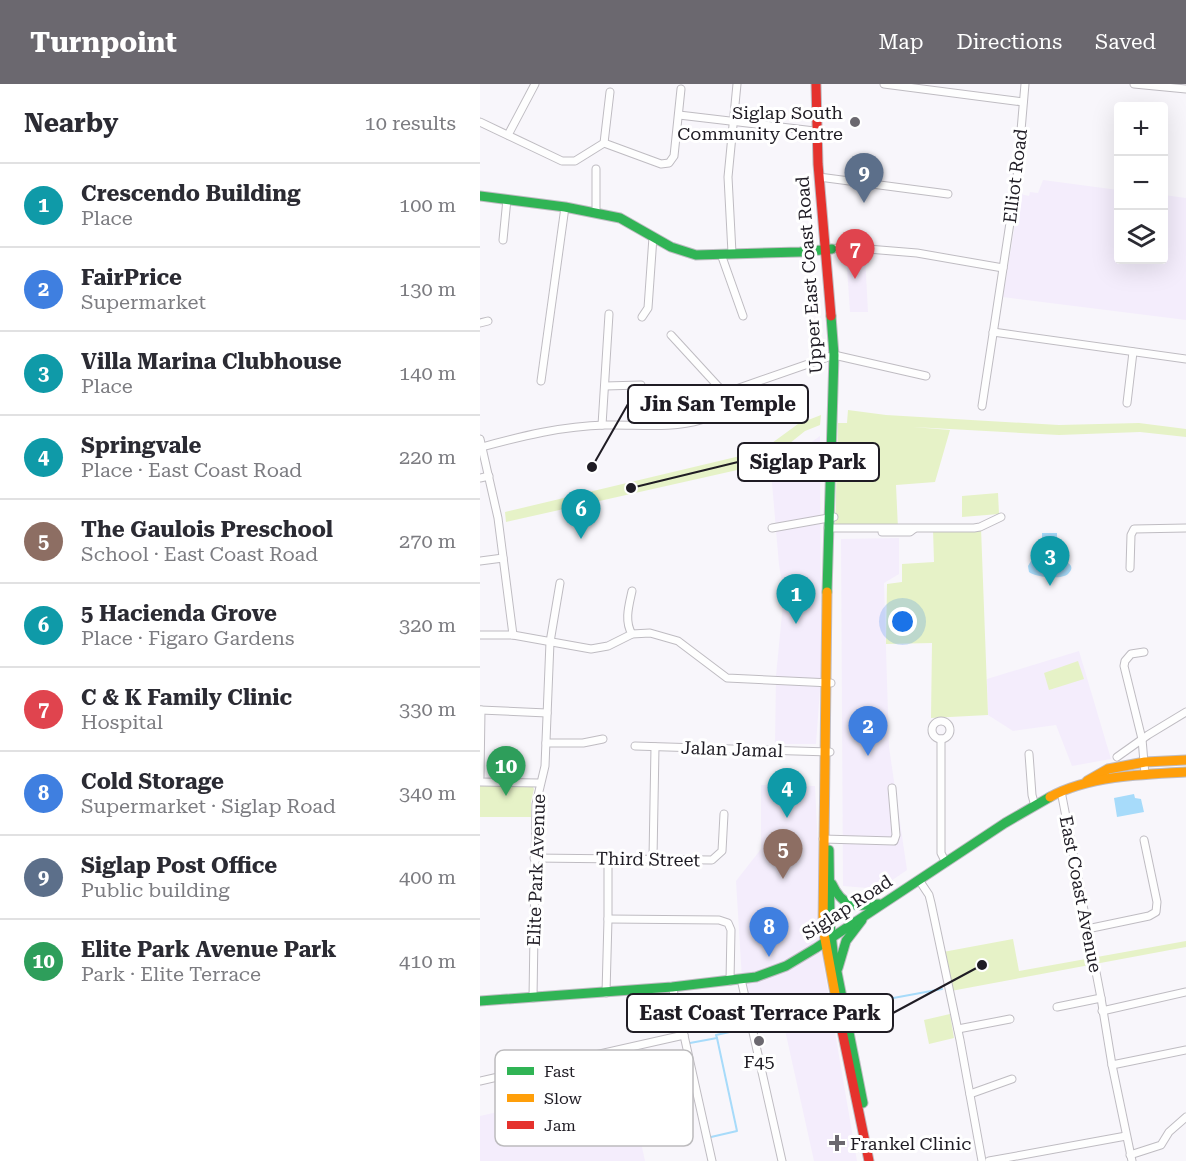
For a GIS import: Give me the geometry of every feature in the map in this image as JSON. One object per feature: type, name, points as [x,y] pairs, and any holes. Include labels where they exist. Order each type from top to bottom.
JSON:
[{"type":"main road","name":"Upper East Coast Road","points":[[816,84],[837,355],[831,517],[826,840]]},
{"type":"main road","name":"Upper East Coast Road","points":[[820,132],[822,84]]},
{"type":"main road","points":[[480,196],[565,207],[620,218],[688,253],[800,252],[830,249]]},
{"type":"main road","name":"Siglap Road","points":[[1082,784],[1108,769],[1145,762],[1186,760]]},
{"type":"main road","name":"Siglap Road","points":[[480,1001],[606,993],[756,977],[786,966],[1005,823],[1061,791],[1082,784],[1145,774],[1186,772]]},
{"type":"main road","points":[[826,840],[830,876],[828,940],[832,984],[869,1161]]},
{"type":"main road","points":[[826,840],[823,928],[837,974],[875,1161]]},
{"type":"main road","points":[[830,876],[837,895],[843,902],[857,907],[883,904]]},
{"type":"main road","points":[[837,974],[846,941],[865,915]]},
{"type":"street","points":[[508,135],[535,84]]},
{"type":"street","points":[[732,253],[728,177],[737,84]]},
{"type":"street","points":[[884,84],[1023,102]]},
{"type":"street","name":"Elliot Road","points":[[982,406],[1017,177],[1025,84]]},
{"type":"street","points":[[1134,84],[1186,89]]},
{"type":"street","points":[[604,143],[661,164],[669,163],[674,156],[681,89]]},
{"type":"street","points":[[604,143],[610,92]]},
{"type":"street","points":[[678,115],[820,132]]},
{"type":"street","points":[[480,122],[566,162],[575,161],[604,143]]},
{"type":"street","points":[[596,169],[596,213]]},
{"type":"street","points":[[822,177],[948,194]]},
{"type":"street","points":[[503,240],[507,199]]},
{"type":"street","points":[[541,381],[565,207]]},
{"type":"street","points":[[642,317],[648,308],[653,237]]},
{"type":"street","points":[[830,249],[843,247],[917,254],[1003,268]]},
{"type":"street","points":[[721,254],[743,315]]},
{"type":"street","points":[[602,425],[609,314]]},
{"type":"street","points":[[993,332],[1186,358]]},
{"type":"street","points":[[671,335],[727,396]]},
{"type":"street","points":[[1127,403],[1133,352]]},
{"type":"street","points":[[513,635],[498,518],[481,443],[602,425],[651,426],[699,421],[711,415],[727,396],[739,388],[837,355]]},
{"type":"street","name":"Upper East Coast Road","points":[[837,355],[926,376]]},
{"type":"street","points":[[604,386],[642,385]]},
{"type":"street","points":[[480,478],[489,476]]},
{"type":"street","points":[[772,528],[831,517]]},
{"type":"street","points":[[832,529],[980,527],[1001,517]]},
{"type":"street","points":[[1130,568],[1131,533],[1136,529],[1186,528]]},
{"type":"street","points":[[480,561],[503,558]]},
{"type":"street","name":"Elite Park Avenue","points":[[533,998],[536,804],[539,783],[545,766],[550,642],[560,583]]},
{"type":"street","points":[[632,591],[628,611],[629,628],[632,634]]},
{"type":"street","points":[[480,635],[513,635],[582,648],[600,648],[632,634],[644,633],[674,639],[730,679],[828,683]]},
{"type":"street","points":[[1143,651],[1131,654],[1124,666],[1142,740],[1145,774]]},
{"type":"street","points":[[480,777],[480,710],[547,713]]},
{"type":"street","points":[[1117,757],[1186,712]]},
{"type":"street","points":[[546,743],[583,743],[603,739]]},
{"type":"street","points":[[941,739],[941,853],[946,862]]},
{"type":"street","name":"Jalan Jamal","points":[[634,746],[827,752]]},
{"type":"street","points":[[653,858],[655,747]]},
{"type":"street","points":[[1029,754],[1035,806]]},
{"type":"street","points":[[480,782],[539,783]]},
{"type":"street","points":[[826,840],[894,840],[896,836],[892,788]]},
{"type":"street","name":"East Coast Avenue","points":[[1061,791],[1131,1158],[1161,1145],[1169,1132],[1186,1117]]},
{"type":"street","name":"Third Street","points":[[534,858],[716,858],[722,851],[724,814]]},
{"type":"street","points":[[1087,929],[1149,916],[1156,912],[1157,902],[1144,840]]},
{"type":"street","points":[[606,993],[608,859]]},
{"type":"street","points":[[919,880],[929,895],[931,903],[958,1029],[982,1161]]},
{"type":"street","points":[[608,919],[719,920],[728,923],[731,930],[730,981]]},
{"type":"street","points":[[741,979],[782,1161]]},
{"type":"street","points":[[672,987],[687,1050]]},
{"type":"street","points":[[1102,1011],[1186,992]]},
{"type":"street","name":"East Coast Avenue","points":[[1058,1007],[1101,998]]},
{"type":"street","points":[[958,1029],[1010,1019]]},
{"type":"street","points":[[617,1050],[684,1035]]},
{"type":"street","points":[[1112,1065],[1186,1050]]},
{"type":"street","points":[[693,1076],[712,1161]]},
{"type":"street","points":[[480,1081],[495,1078]]},
{"type":"street","points":[[970,1094],[1012,1079]]},
{"type":"street","points":[[989,1161],[1126,1136]]},
{"type":"shaded area","points":[[1043,180],[1114,189],[1114,264],[1168,264],[1168,196],[1186,198],[1186,320],[1003,297],[1020,194],[1029,196],[1030,192],[1038,193]]},
{"type":"shaded area","points":[[846,253],[865,256],[868,312],[850,312]]},
{"type":"shaded area","points":[[820,436],[821,676],[816,744],[775,744],[776,676],[784,593],[779,565],[771,471]]},
{"type":"shaded area","points":[[899,538],[899,574],[884,583],[889,747],[907,870],[879,889],[843,886],[841,539]]},
{"type":"shaded area","points":[[1079,651],[1111,759],[1072,766],[1056,725],[1013,731],[988,715],[987,679]]},
{"type":"shaded area","points":[[761,785],[815,786],[824,968],[857,1161],[814,1161],[783,1021],[745,1028],[736,881],[761,849]]},
{"type":"shaded area","points":[[495,1113],[495,1146],[642,1146],[645,1161],[480,1161],[480,1116]]},
{"type":"green space","points":[[848,410],[886,415],[1059,425],[1139,423],[1186,429],[1186,437],[1140,432],[1059,435],[913,427],[950,430],[935,482],[896,485],[898,529],[835,530],[838,423],[847,423]]},
{"type":"green space","points":[[821,415],[820,425],[805,431],[764,464],[506,522],[505,512],[761,451],[798,424]]},
{"type":"green space","points":[[998,493],[999,514],[962,517],[962,496]]},
{"type":"green space","points":[[981,528],[988,715],[931,718],[932,643],[886,644],[887,584],[902,582],[902,564],[934,562],[933,529]]},
{"type":"green space","points":[[1078,661],[1084,679],[1049,690],[1044,673]]},
{"type":"green space","points":[[480,783],[532,785],[534,789],[531,817],[480,817]]},
{"type":"green space","points":[[1013,939],[1019,971],[1186,941],[1186,947],[951,991],[943,952]]},
{"type":"green space","points":[[950,1014],[954,1038],[929,1044],[924,1020]]},
{"type":"water","points":[[1042,533],[1057,533],[1057,559],[1071,566],[1071,571],[1065,576],[1048,577],[1029,572],[1028,566],[1031,561],[1042,558]]},
{"type":"water","points":[[1134,794],[1135,798],[1141,799],[1144,812],[1117,817],[1114,798]]},
{"type":"waterway","points":[[850,1006],[942,989]]},
{"type":"waterway","points":[[789,1019],[831,1010]]},
{"type":"waterway","points":[[690,1043],[780,1021]]},
{"type":"waterway","points":[[711,1137],[737,1131],[717,1038]]},
{"type":"traffic: fast","points":[[480,196],[565,207],[620,218],[671,247],[696,255],[832,249]]},
{"type":"traffic: fast","points":[[827,592],[834,355],[831,316]]},
{"type":"traffic: fast","points":[[480,1001],[672,987],[756,977],[786,966],[816,948],[1005,823],[1050,797]]},
{"type":"traffic: fast","points":[[829,850],[830,924],[833,952],[863,1103]]},
{"type":"traffic: fast","points":[[832,884],[846,902],[864,906],[879,904]]},
{"type":"traffic: fast","points":[[838,968],[846,941],[862,920]]},
{"type":"traffic: slow","points":[[827,592],[823,928],[841,1026]]},
{"type":"traffic: slow","points":[[1087,781],[1108,769],[1145,762],[1186,760]]},
{"type":"traffic: slow","points":[[1050,797],[1098,780],[1186,772]]},
{"type":"traffic: jam","points":[[816,84],[818,164],[831,316]]},
{"type":"traffic: jam","points":[[841,1026],[869,1161]]},
{"type":"place","name":"Siglap South Community Centre","points":[[855,122]]},
{"type":"place","name":"Siglap Post Office","points":[[864,203]]},
{"type":"place","name":"C & K Family Clinic","points":[[855,279]]},
{"type":"place","name":"Jin San Temple","points":[[592,467]]},
{"type":"place","name":"Siglap Park","points":[[631,488]]},
{"type":"place","name":"5 Hacienda Grove","points":[[581,539]]},
{"type":"place","name":"Villa Marina Clubhouse","points":[[1050,586]]},
{"type":"place","name":"Crescendo Building","points":[[796,624]]},
{"type":"place","name":"FairPrice","points":[[868,756]]},
{"type":"place","name":"Elite Park Avenue Park","points":[[506,796]]},
{"type":"place","name":"Springvale","points":[[787,818]]},
{"type":"place","name":"The Gaulois Preschool","points":[[783,879]]},
{"type":"place","name":"Cold Storage","points":[[769,957]]},
{"type":"place","name":"East Coast Terrace Park","points":[[982,965]]},
{"type":"place","name":"F45","points":[[759,1041]]},
{"type":"place","name":"Frankel Clinic","points":[[837,1143]]}]
